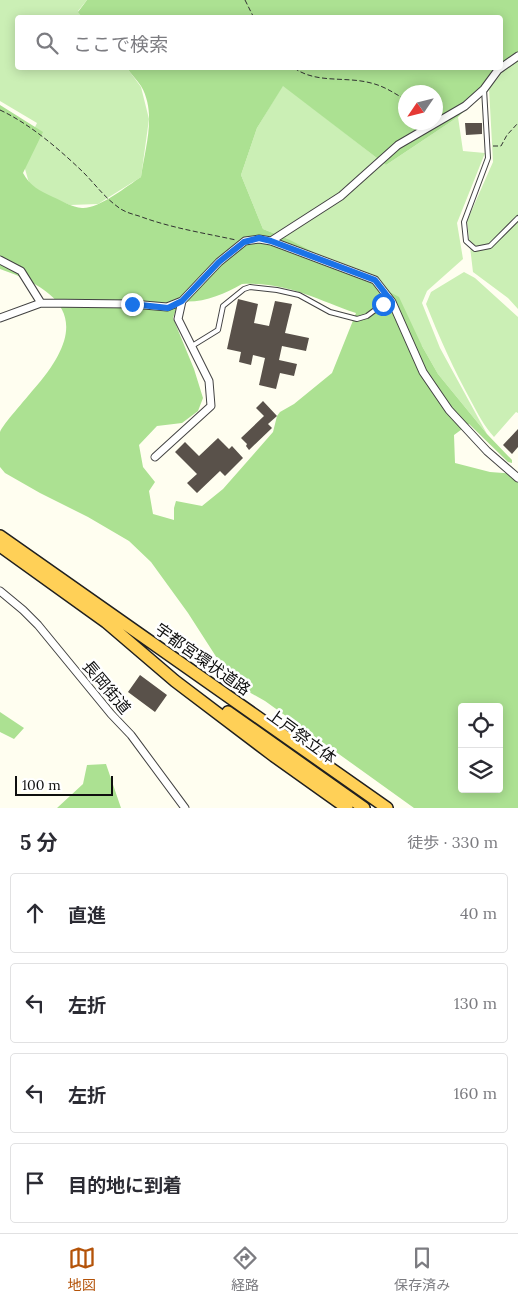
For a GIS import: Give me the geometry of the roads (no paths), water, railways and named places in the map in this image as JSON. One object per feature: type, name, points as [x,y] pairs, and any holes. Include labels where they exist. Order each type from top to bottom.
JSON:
[{"type":"highway","name":"宇都宮環状道路","points":[[0,536],[110,620],[175,681],[274,756],[347,808]]},
{"type":"highway","name":"宇都宮環状道路","points":[[0,546],[387,808]]},
{"type":"highway","name":"上戸祭立体","points":[[110,620],[196,689],[364,808]]},
{"type":"highway","name":"上戸祭立体","points":[[110,620],[376,808]]},
{"type":"street","points":[[503,66],[518,56]]},
{"type":"street","points":[[271,241],[341,196],[398,145],[465,106],[484,89],[498,70]]},
{"type":"street","points":[[0,318],[41,303],[132,304],[168,308],[182,301],[219,262],[244,242],[259,238],[271,241],[375,280],[392,302],[423,372],[449,410],[487,451],[518,477]]},
{"type":"street","points":[[0,260],[21,271],[41,303]]},
{"type":"street","points":[[155,457],[211,406],[209,381],[178,319],[182,301]]},
{"type":"street","name":"長岡街道","points":[[0,591],[38,625],[111,714],[131,735],[185,808]]},
{"type":"lane","points":[[484,89],[488,158],[464,222],[466,241],[475,249],[490,246],[518,218]]},
{"type":"lane","points":[[192,346],[218,330],[223,306],[244,289],[250,287],[299,295],[330,312],[357,319],[367,316],[383,304],[392,302]]}]
